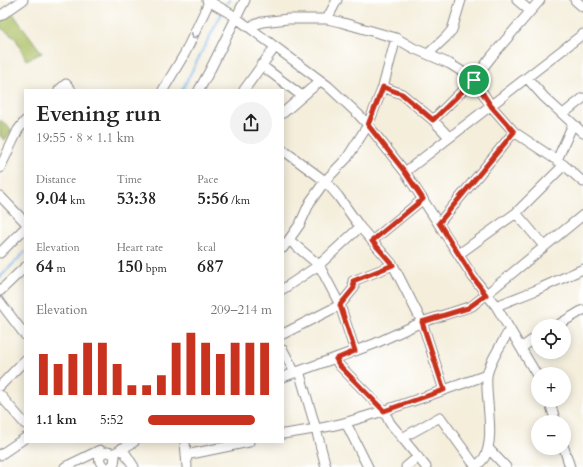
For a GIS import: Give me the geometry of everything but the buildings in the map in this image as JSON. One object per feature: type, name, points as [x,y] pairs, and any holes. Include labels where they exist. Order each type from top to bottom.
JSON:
[{"type":"street","points":[[0,16],[23,0]]},
{"type":"street","points":[[202,89],[234,16],[245,0]]},
{"type":"street","points":[[327,19],[337,0]]},
{"type":"street","points":[[428,54],[452,30],[461,0]]},
{"type":"street","points":[[517,0],[530,11]]},
{"type":"street","points":[[433,120],[474,80],[540,0]]},
{"type":"street","points":[[575,0],[583,7]]},
{"type":"street","points":[[164,89],[185,53],[210,2],[249,27],[320,81],[358,114],[368,125],[405,172],[486,295],[496,306],[532,367]]},
{"type":"street","points":[[249,27],[262,22],[288,19],[327,19],[396,38],[450,64],[474,80],[491,106],[514,132],[560,162],[583,182]]},
{"type":"street","points":[[405,172],[448,137],[491,106],[583,34]]},
{"type":"street","points":[[284,246],[300,224],[310,202],[325,181],[347,158],[368,125],[383,87],[396,38]]},
{"type":"street","points":[[245,89],[275,47]]},
{"type":"street","points":[[261,66],[302,96]]},
{"type":"street","points":[[527,78],[544,97],[583,133]]},
{"type":"street","points":[[284,112],[320,81]]},
{"type":"street","points":[[383,87],[402,94],[433,120],[448,137]]},
{"type":"street","points":[[563,114],[583,98]]},
{"type":"street","points":[[0,168],[18,130],[24,122]]},
{"type":"street","points":[[459,254],[516,213],[560,162],[573,124]]},
{"type":"street","points":[[439,223],[514,132]]},
{"type":"street","points":[[284,151],[325,181],[338,196],[360,227],[393,265],[422,322],[444,390]]},
{"type":"street","points":[[0,196],[24,221]]},
{"type":"street","points":[[372,241],[423,199]]},
{"type":"street","points":[[516,213],[544,246]]},
{"type":"street","points":[[284,377],[336,359],[422,322],[468,308],[486,295],[583,215]]},
{"type":"street","points":[[284,288],[319,265],[360,227]]},
{"type":"street","points":[[0,253],[24,229]]},
{"type":"street","points":[[288,240],[319,265],[340,305],[355,351]]},
{"type":"street","points":[[284,333],[340,305],[354,288],[353,281],[393,265]]},
{"type":"street","points":[[0,291],[24,268]]},
{"type":"street","points":[[496,306],[534,291],[583,268]]},
{"type":"street","points":[[0,302],[24,334]]},
{"type":"street","points":[[568,319],[583,310]]},
{"type":"street","points":[[402,438],[440,417],[476,467],[484,457],[488,448],[489,423],[487,375],[491,364],[510,329]]},
{"type":"street","points":[[521,348],[531,341]]},
{"type":"street","points":[[284,352],[297,372],[316,429],[326,467]]},
{"type":"street","points":[[336,359],[339,365],[384,411],[390,423],[426,467]]},
{"type":"street","points":[[0,386],[24,361]]},
{"type":"street","points":[[284,434],[316,429],[384,411],[487,375]]},
{"type":"street","points":[[0,395],[24,423]]},
{"type":"street","points":[[346,422],[368,467]]},
{"type":"street","points":[[0,455],[24,439]]},
{"type":"street","points":[[113,454],[132,443]]},
{"type":"street","points":[[185,443],[187,467]]},
{"type":"street","points":[[186,455],[244,443]]},
{"type":"street","points":[[99,448],[113,454]]},
{"type":"street","points":[[65,467],[99,448]]},
{"type":"street","points":[[99,448],[100,462],[105,467]]},
{"type":"street","points":[[122,448],[134,467]]},
{"type":"street","points":[[488,448],[506,467]]},
{"type":"street","points":[[110,467],[115,462],[113,454]]},
{"type":"street","points":[[566,455],[570,467]]},
{"type":"street","points":[[406,467],[418,457]]},
{"type":"green space","points":[[11,11],[42,53],[26,60],[16,39],[0,27],[0,19]]},
{"type":"green space","points":[[0,120],[12,130],[5,140],[0,136]]},
{"type":"waterway","points":[[225,8],[229,0]]},
{"type":"waterway","points":[[183,89],[222,13]]},
{"type":"waterway","points":[[0,277],[24,253]]},
{"type":"route","points":[[474,80],[491,106],[514,132],[439,223],[486,295],[468,308],[422,322],[444,390],[384,411],[347,374],[336,359],[355,351],[340,305],[354,288],[353,281],[393,265],[372,241],[423,199],[385,145],[368,125],[383,87],[402,94],[433,120],[474,80]]}]
